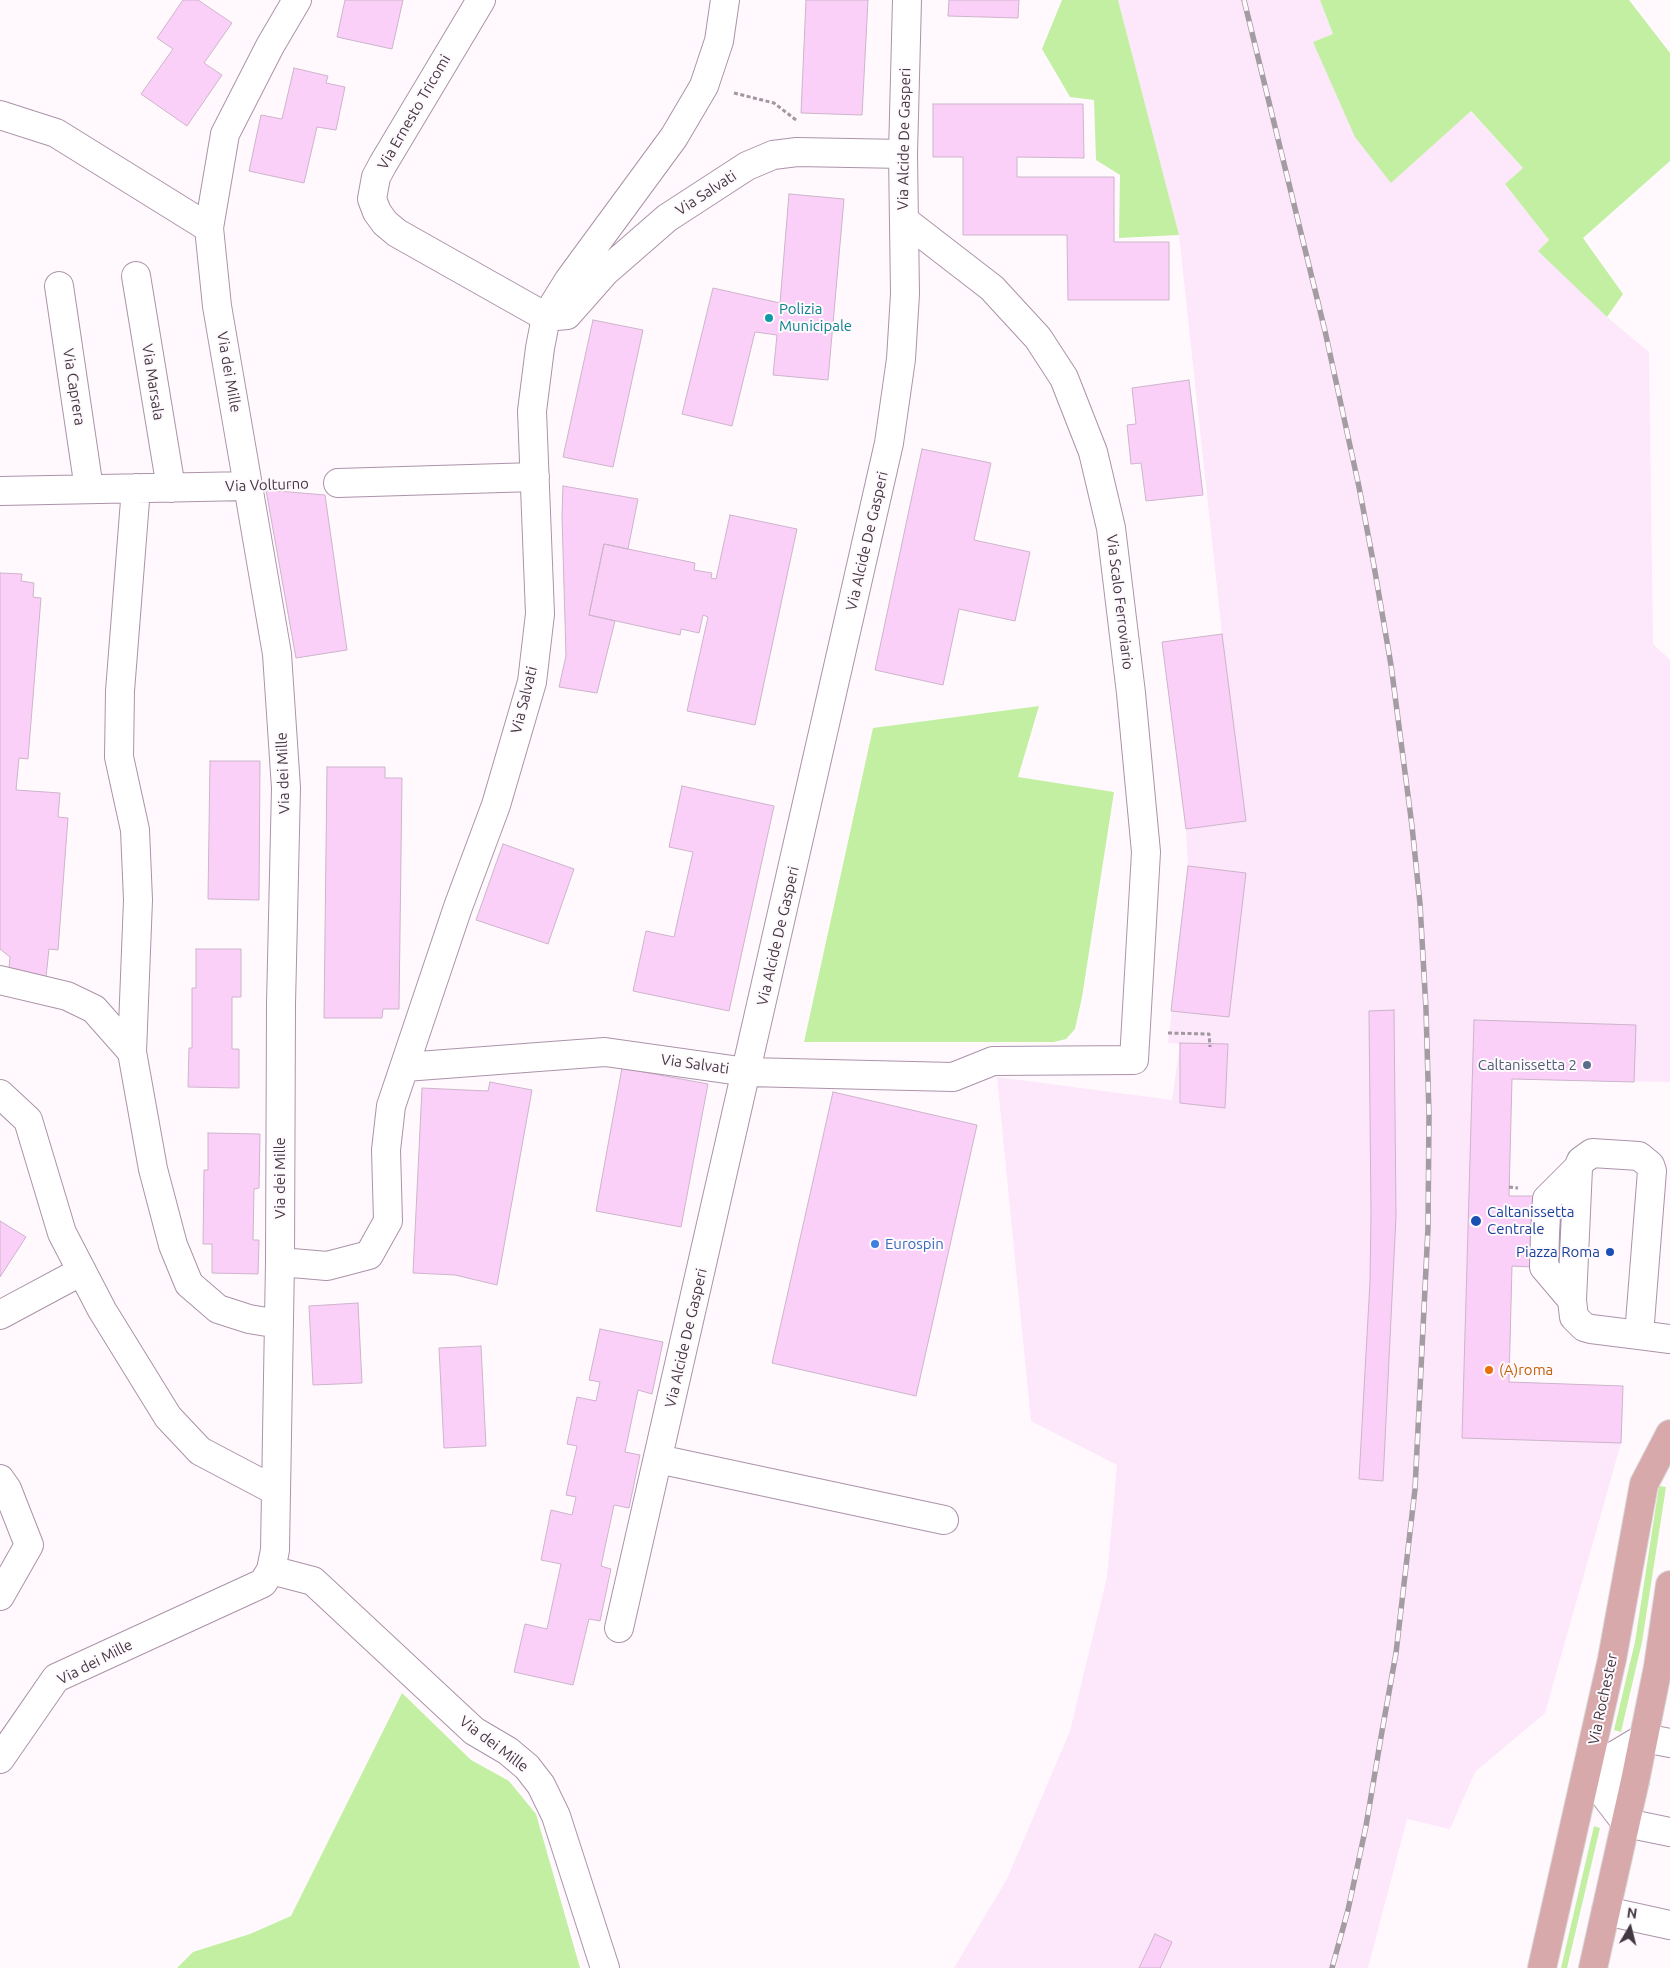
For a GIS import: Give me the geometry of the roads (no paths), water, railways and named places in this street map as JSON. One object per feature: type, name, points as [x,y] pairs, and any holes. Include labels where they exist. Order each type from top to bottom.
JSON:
[{"type":"main road","name":"Via Rochester","points":[[1542,1968],[1612,1659],[1644,1484],[1670,1434]]},
{"type":"main road","points":[[1593,1968],[1636,1780],[1658,1667],[1670,1585]]},
{"type":"street","name":"Via dei Mille","points":[[0,1759],[56,1678],[262,1583],[270,1570],[275,1550],[280,1262],[281,1004],[286,788],[277,654],[217,306],[209,228],[225,134],[270,46],[297,0]]},
{"type":"street","name":"Via Ernesto Tricomi","points":[[481,0],[382,164],[376,177],[372,199],[377,212],[385,223],[398,233],[546,317]]},
{"type":"street","name":"Via Salvati","points":[[280,1262],[326,1266],[369,1255],[388,1221],[386,1150],[391,1106],[458,908],[496,805],[532,682],[540,614],[532,412],[546,317],[569,280],[674,137],[704,86],[719,41],[725,0]]},
{"type":"street","name":"Via Alcide De Gasperi","points":[[619,1628],[889,443],[901,359],[906,294],[903,154],[907,0]]},
{"type":"street","points":[[0,115],[56,133],[209,228]]},
{"type":"street","name":"Via Salvati","points":[[546,317],[567,316],[605,272],[667,218],[747,166],[773,155],[797,152],[903,154]]},
{"type":"street","name":"Via Scalo Ferroviario","points":[[747,1072],[953,1077],[993,1061],[1134,1060],[1146,852],[1131,693],[1111,528],[1093,452],[1064,378],[1038,338],[992,288],[904,220]]},
{"type":"street","name":"Via Marsala","points":[[136,276],[170,488]]},
{"type":"street","name":"Via Caprera","points":[[59,286],[89,489]]},
{"type":"street","points":[[338,483],[535,477]]},
{"type":"street","name":"Via Volturno","points":[[0,491],[248,486]]},
{"type":"street","points":[[136,488],[120,691],[119,757],[135,830],[138,900],[132,1052],[153,1169],[173,1245],[189,1284],[218,1310],[249,1319],[279,1324]]},
{"type":"street","points":[[0,980],[67,996],[94,1010],[132,1052]]},
{"type":"street","name":"Via Salvati","points":[[405,1067],[605,1052],[747,1072]]},
{"type":"street","points":[[0,1094],[28,1120],[62,1233],[102,1310],[168,1417],[200,1451],[276,1491]]},
{"type":"street","points":[[1639,1335],[1652,1171],[1650,1164],[1639,1156],[1592,1153],[1581,1161],[1578,1168],[1572,1300],[1574,1317],[1584,1327],[1639,1335],[1670,1339]]},
{"type":"street","points":[[1572,1300],[1544,1267],[1547,1199],[1578,1168]]},
{"type":"street","points":[[0,1315],[82,1271]]},
{"type":"street","points":[[658,1458],[944,1520]]},
{"type":"street","points":[[0,1479],[7,1489],[29,1545],[0,1596]]},
{"type":"street","name":"Via dei Mille","points":[[270,1570],[312,1581],[474,1731],[508,1751],[527,1767],[541,1785],[556,1816],[605,1968]]},
{"type":"street","points":[[1587,1772],[1644,1738],[1670,1743]]},
{"type":"street","points":[[1587,1772],[1636,1780]]},
{"type":"street","points":[[1587,1772],[1626,1823],[1670,1832]]},
{"type":"street","points":[[1606,1910],[1670,1925]]},
{"type":"railway","points":[[1244,0],[1325,331],[1374,566],[1391,665],[1412,826],[1420,904],[1426,1009],[1429,1115],[1428,1228],[1415,1489],[1396,1653],[1366,1826],[1348,1910],[1332,1968]]},
{"type":"place","name":"Polizia Municipale","points":[[769,318]]},
{"type":"place","name":"Caltanissetta 2","points":[[1587,1065]]},
{"type":"place","name":"Caltanissetta Centrale","points":[[1476,1221]]},
{"type":"place","name":"Eurospin","points":[[875,1244]]},
{"type":"place","name":"Piazza Roma","points":[[1610,1252]]},
{"type":"place","name":"(A)roma","points":[[1489,1370]]}]
